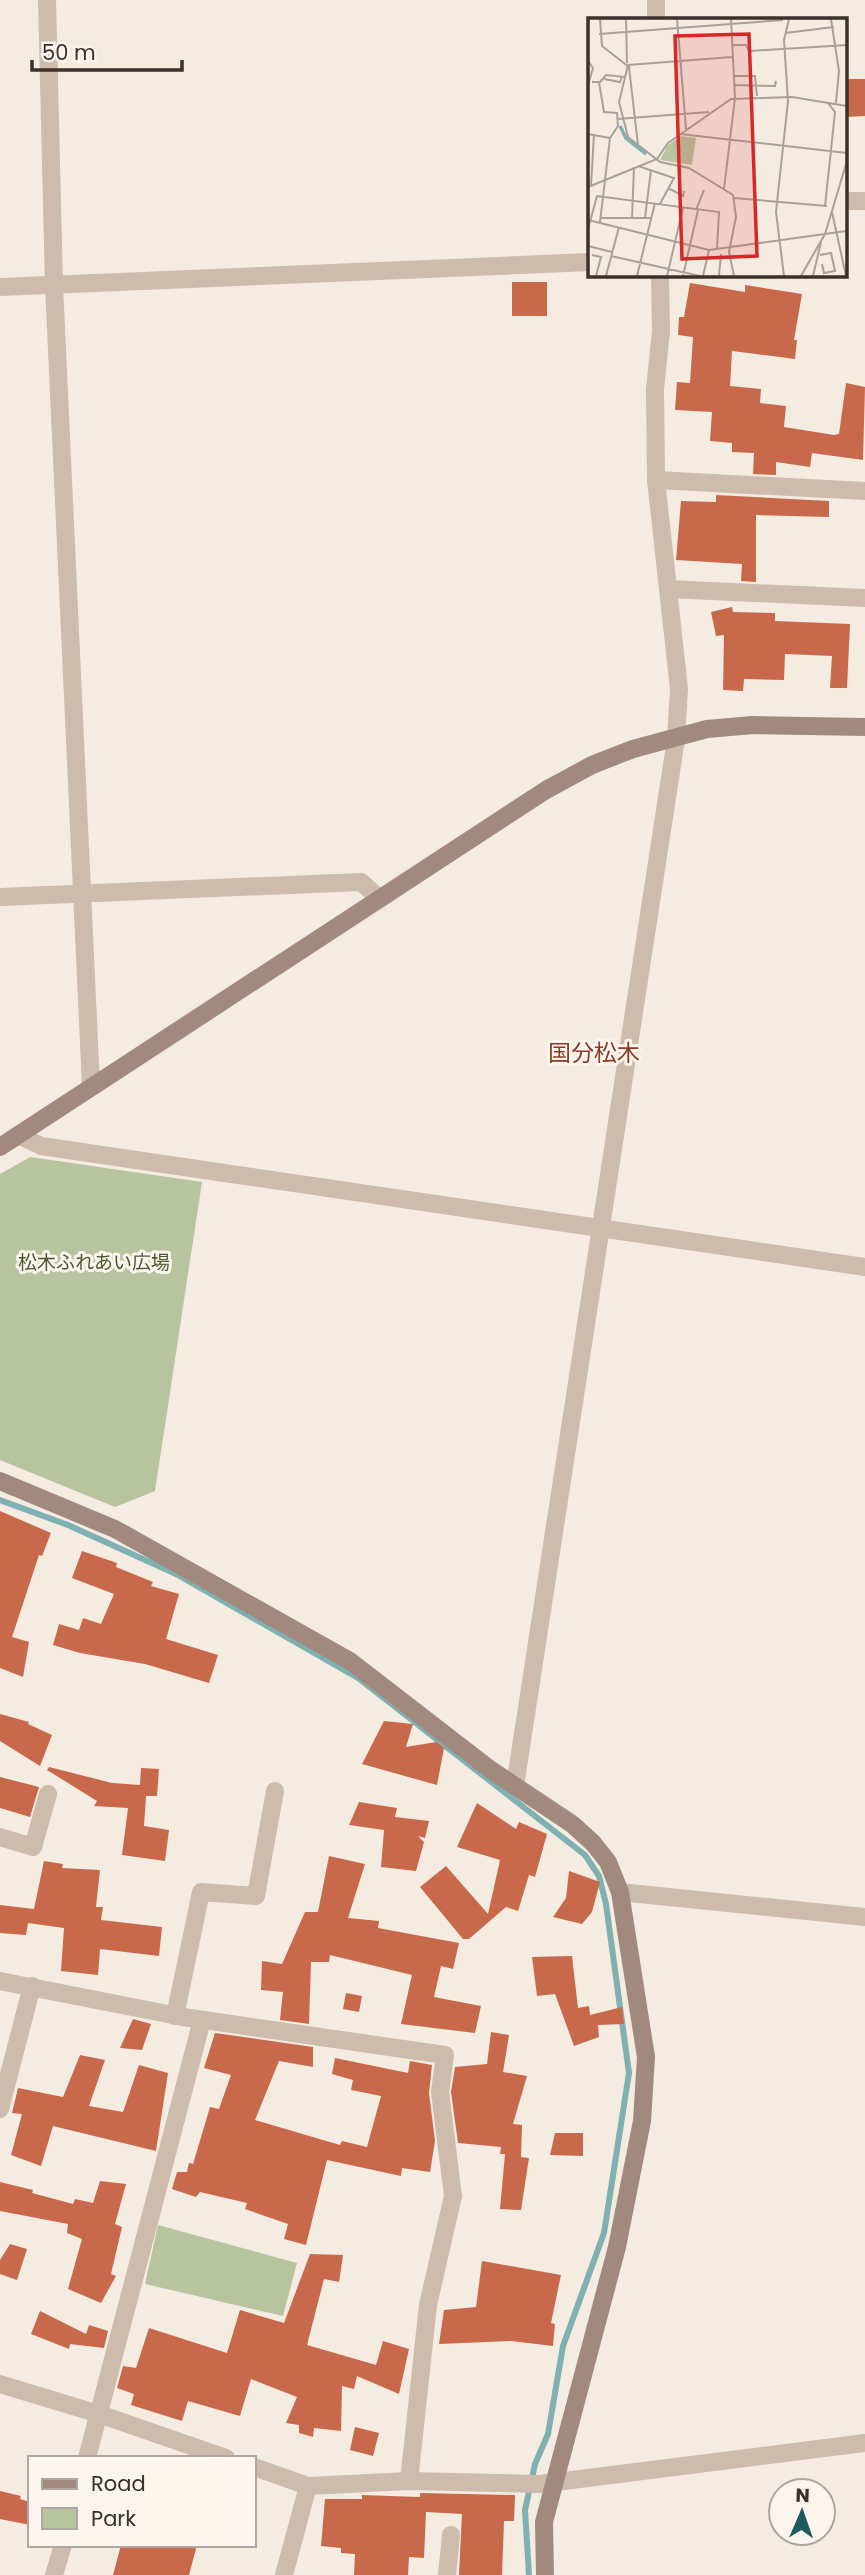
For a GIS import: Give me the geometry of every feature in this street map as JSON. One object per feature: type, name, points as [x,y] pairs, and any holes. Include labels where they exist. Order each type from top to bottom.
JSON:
[{"type":"street","points":[[47,0],[54,285],[91,1086]]},
{"type":"street","points":[[656,0],[656,18]]},
{"type":"street","points":[[0,287],[588,262]]},
{"type":"street","points":[[515,1786],[676,739],[679,689],[656,480],[655,388],[661,331],[660,276]]},
{"type":"street","points":[[656,480],[865,491]]},
{"type":"street","points":[[668,589],[865,598]]},
{"type":"street","points":[[0,1147],[546,790],[592,765],[632,749],[707,729],[753,725],[865,727]]},
{"type":"street","points":[[0,897],[361,881],[380,899]]},
{"type":"street","points":[[19,1135],[41,1146],[865,1267]]},
{"type":"street","points":[[0,1481],[115,1529],[350,1661],[515,1786],[572,1824],[593,1843],[608,1862],[620,1892],[646,2057],[642,2121],[617,2247],[539,2482],[544,2522],[545,2575]]},
{"type":"street","points":[[175,2016],[201,1892],[256,1896],[275,1791]]},
{"type":"street","points":[[0,1837],[33,1847],[48,1794]]},
{"type":"street","points":[[620,1892],[865,1917]]},
{"type":"street","points":[[0,1981],[175,2016],[445,2055],[440,2092],[453,2196],[428,2305],[409,2480]]},
{"type":"street","points":[[0,2109],[33,1986]]},
{"type":"street","points":[[88,2456],[202,2020]]},
{"type":"street","points":[[0,2384],[99,2414],[220,2456]]},
{"type":"street","points":[[256,2468],[308,2486],[409,2480],[539,2482],[865,2443]]},
{"type":"street","points":[[284,2575],[308,2486]]},
{"type":"street","points":[[447,2575],[451,2535]]},
{"type":"street","points":[[54,2575],[61,2547]]},
{"type":"green space","name":"松木ふれあい広場","points":[[30,1157],[202,1182],[155,1491],[115,1507],[0,1460],[0,1174]]},
{"type":"green space","points":[[158,2225],[297,2263],[283,2316],[145,2284]]},
{"type":"building","points":[[848,79],[865,79],[865,116],[848,117]]},
{"type":"building","points":[[512,282],[547,282],[547,316],[512,316]]},
{"type":"building","points":[[690,283],[745,292],[745,285],[802,294],[794,340],[797,340],[795,359],[732,351],[730,386],[761,389],[760,403],[786,406],[784,427],[834,435],[839,434],[846,383],[865,387],[863,460],[812,453],[810,467],[776,462],[776,475],[753,474],[754,453],[732,452],[732,443],[710,441],[712,412],[675,410],[677,382],[690,383],[693,337],[678,335],[679,317],[684,317]]},
{"type":"building","points":[[716,495],[829,501],[829,517],[756,515],[756,582],[741,581],[742,564],[676,560],[681,501],[716,502]]},
{"type":"building","points":[[732,607],[733,612],[775,613],[775,621],[850,624],[847,688],[830,688],[832,656],[785,654],[784,680],[744,679],[743,691],[723,690],[724,635],[716,636],[711,612]]},
{"type":"building","points":[[0,1511],[51,1533],[42,1556],[39,1555],[12,1637],[29,1642],[23,1677],[0,1668]]},
{"type":"building","points":[[82,1551],[117,1563],[116,1567],[153,1582],[151,1586],[179,1594],[166,1639],[218,1655],[209,1683],[145,1664],[80,1653],[53,1645],[59,1624],[79,1630],[83,1618],[101,1624],[114,1594],[72,1578]]},
{"type":"building","points":[[0,1714],[29,1722],[28,1724],[52,1735],[40,1766],[0,1741]]},
{"type":"building","points":[[384,1721],[413,1724],[406,1747],[436,1742],[444,1748],[437,1785],[362,1764]]},
{"type":"building","points":[[49,1767],[112,1783],[140,1785],[141,1768],[159,1769],[157,1796],[146,1796],[144,1826],[169,1830],[165,1861],[122,1855],[128,1808],[94,1806],[97,1801],[47,1770]]},
{"type":"building","points":[[0,1777],[39,1787],[30,1817],[0,1808]]},
{"type":"building","points":[[359,1802],[397,1808],[395,1817],[429,1821],[425,1838],[418,1836],[424,1842],[416,1871],[381,1867],[384,1830],[349,1825]]},
{"type":"building","points":[[477,1803],[516,1829],[519,1822],[547,1834],[535,1877],[529,1875],[518,1911],[506,1907],[469,1939],[463,1939],[420,1887],[446,1866],[488,1914],[500,1860],[457,1847]]},
{"type":"building","points":[[329,1856],[365,1864],[348,1918],[379,1921],[378,1928],[459,1943],[453,1969],[441,1966],[434,1997],[481,2006],[475,2033],[401,2024],[412,1975],[330,1955],[329,1962],[311,1962],[309,2024],[280,2020],[283,1992],[261,1990],[262,1961],[282,1964],[305,1912],[318,1912]]},
{"type":"building","points":[[44,1861],[63,1864],[62,1868],[100,1870],[96,1907],[103,1907],[101,1920],[162,1927],[159,1956],[100,1949],[98,1975],[61,1971],[64,1928],[28,1923],[26,1935],[0,1933],[0,1905],[34,1909]]},
{"type":"building","points":[[569,1871],[600,1882],[592,1912],[582,1924],[553,1917],[566,1898]]},
{"type":"building","points":[[572,1956],[578,2008],[589,2006],[590,2015],[622,2007],[624,2024],[598,2025],[599,2037],[574,2046],[555,1994],[537,1996],[532,1957]]},
{"type":"building","points":[[346,1993],[362,1996],[359,2012],[343,2009]]},
{"type":"building","points":[[133,2019],[151,2024],[142,2050],[120,2048]]},
{"type":"building","points":[[491,2032],[509,2035],[503,2072],[527,2076],[513,2124],[522,2125],[521,2157],[529,2158],[521,2210],[500,2209],[505,2154],[500,2154],[501,2147],[458,2143],[451,2092],[455,2067],[487,2064]]},
{"type":"building","points":[[215,2033],[313,2047],[313,2067],[279,2061],[255,2120],[340,2145],[342,2141],[367,2147],[381,2096],[351,2090],[353,2080],[332,2074],[335,2058],[408,2073],[410,2061],[432,2065],[429,2093],[435,2141],[430,2172],[402,2168],[401,2176],[327,2160],[306,2245],[284,2239],[288,2224],[245,2209],[247,2203],[200,2192],[196,2197],[172,2189],[177,2172],[187,2172],[189,2163],[193,2164],[210,2107],[219,2109],[231,2075],[204,2068]]},
{"type":"building","points":[[80,2055],[105,2060],[89,2106],[123,2112],[139,2065],[168,2073],[156,2151],[53,2126],[41,2166],[11,2155],[22,2114],[12,2113],[18,2088],[63,2097]]},
{"type":"building","points":[[555,2133],[583,2133],[583,2156],[550,2155]]},
{"type":"building","points":[[100,2181],[126,2184],[115,2224],[122,2227],[111,2274],[116,2276],[101,2303],[68,2289],[82,2239],[67,2233],[68,2224],[0,2211],[0,2182],[73,2204],[75,2199],[93,2203]]},
{"type":"building","points":[[10,2244],[27,2249],[17,2280],[0,2274],[0,2260]]},
{"type":"building","points":[[310,2254],[343,2255],[339,2282],[324,2279],[307,2345],[376,2365],[383,2341],[409,2349],[399,2394],[357,2376],[354,2389],[342,2386],[341,2431],[314,2428],[313,2437],[299,2433],[299,2425],[286,2423],[297,2397],[251,2379],[240,2416],[188,2401],[182,2421],[131,2405],[134,2394],[117,2388],[123,2366],[136,2368],[149,2328],[227,2353],[240,2310],[284,2323]]},
{"type":"building","points":[[482,2261],[561,2275],[551,2323],[555,2324],[553,2346],[511,2341],[439,2344],[444,2310],[476,2307]]},
{"type":"building","points":[[40,2311],[86,2334],[89,2325],[108,2331],[104,2348],[70,2344],[69,2349],[31,2334]]},
{"type":"building","points":[[355,2427],[379,2433],[373,2456],[350,2450]]},
{"type":"building","points":[[0,2491],[21,2496],[20,2499],[28,2501],[28,2525],[0,2519]]},
{"type":"building","points":[[420,2493],[515,2495],[514,2521],[504,2521],[502,2575],[459,2575],[462,2514],[426,2512],[424,2558],[409,2557],[408,2575],[354,2575],[355,2554],[341,2553],[341,2548],[321,2546],[325,2499],[362,2499],[362,2495],[420,2497]]},
{"type":"building","points":[[120,2547],[196,2547],[189,2575],[113,2575]]},
{"type":"waterway","points":[[0,1500],[68,1525],[176,1574],[358,1678],[585,1855],[599,1876],[606,1904],[629,2073],[604,2233],[563,2346],[548,2434],[535,2464],[525,2510],[529,2575]]},
{"type":"district","name":"国分松木","points":[[594,1053]]}]
